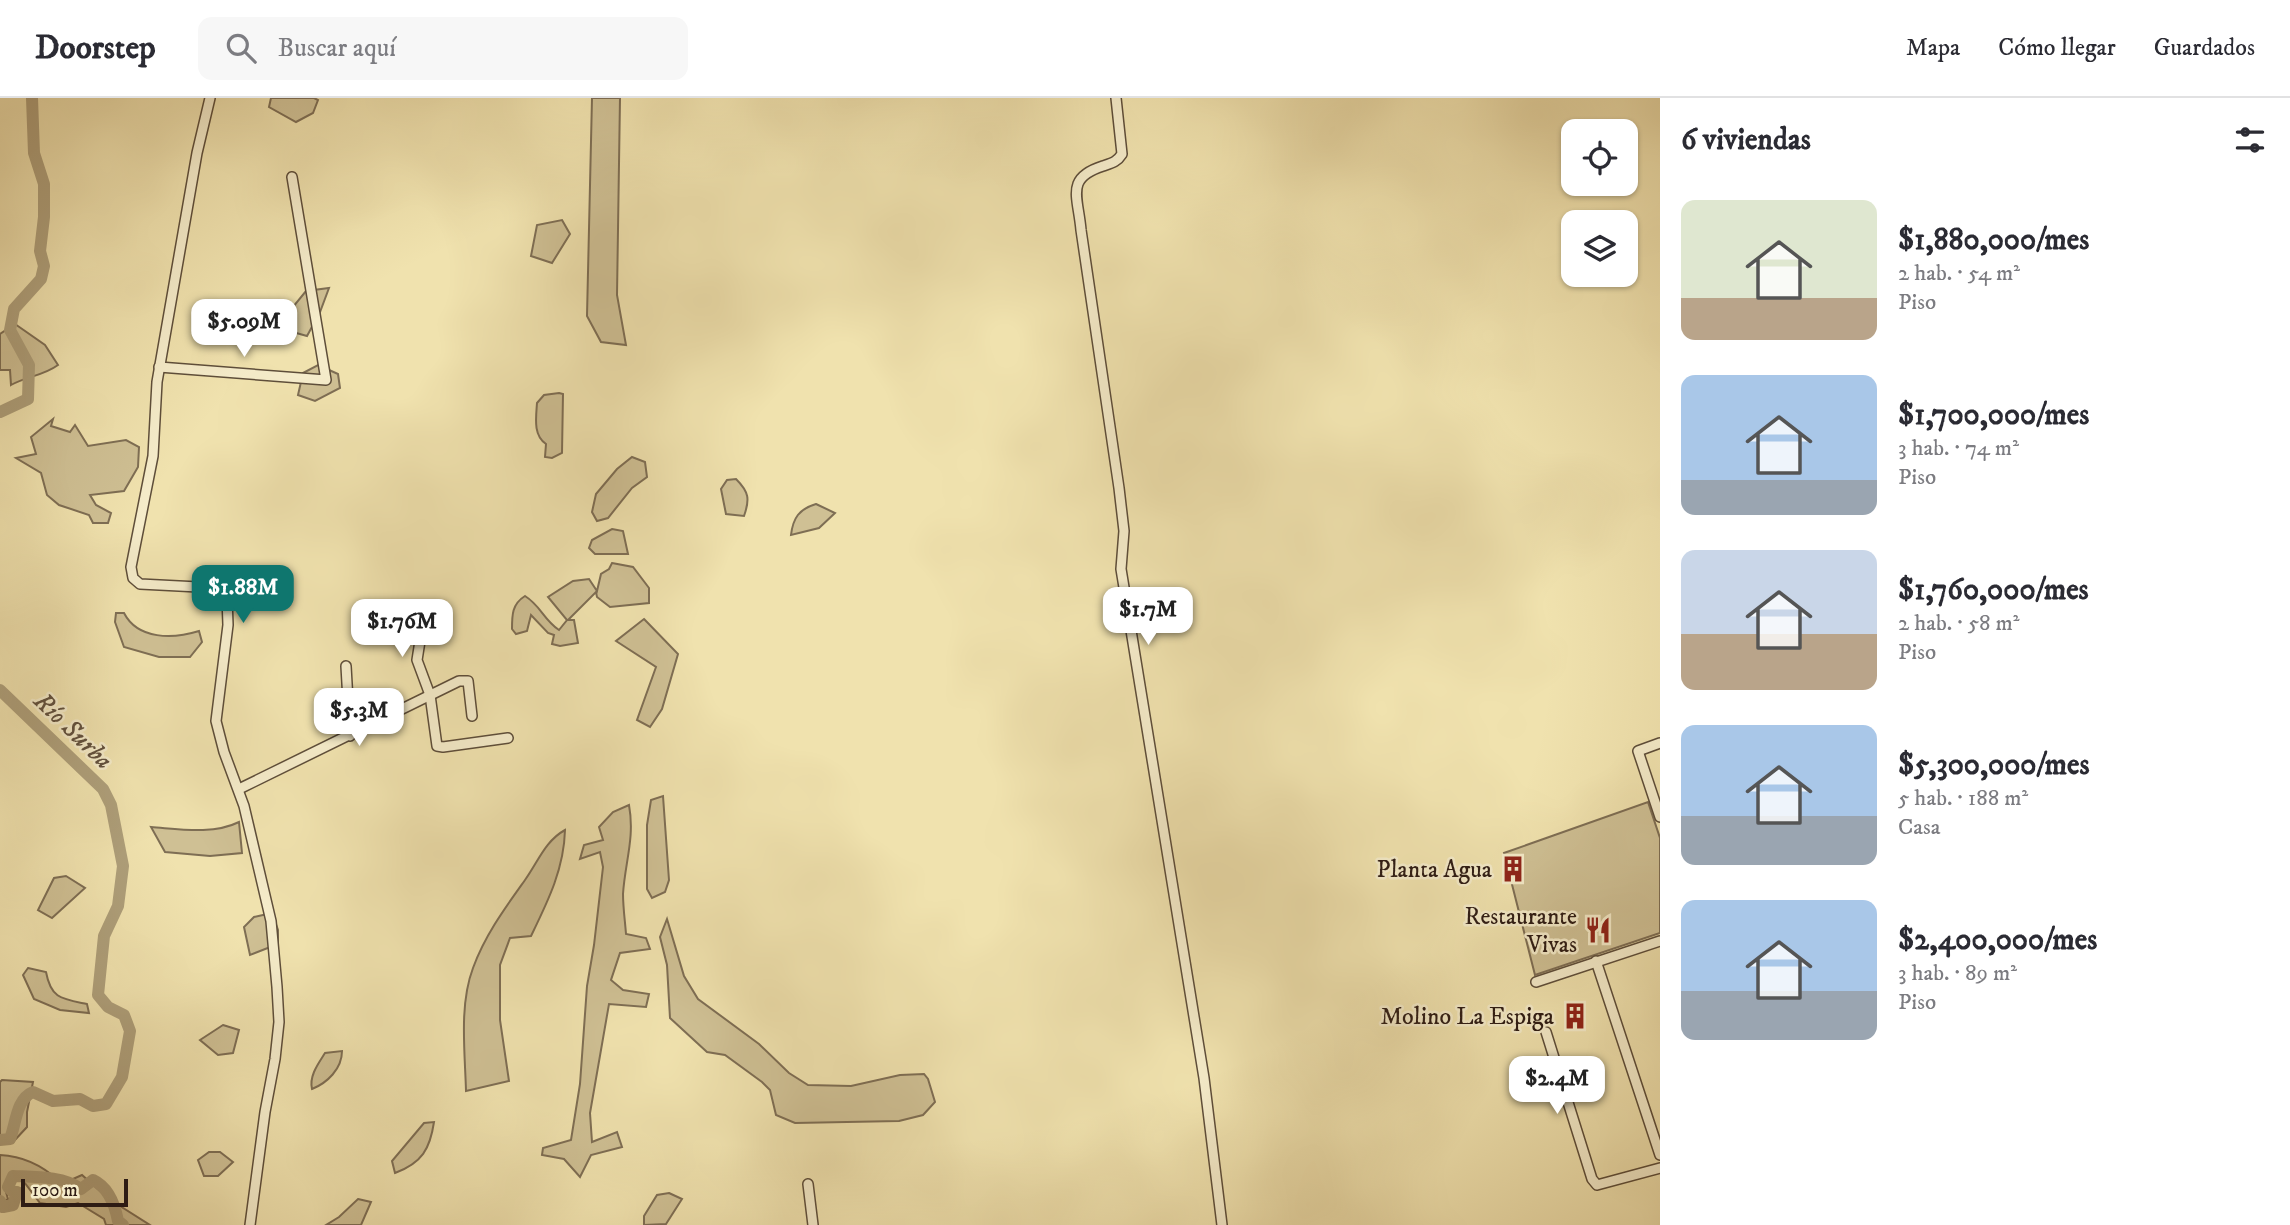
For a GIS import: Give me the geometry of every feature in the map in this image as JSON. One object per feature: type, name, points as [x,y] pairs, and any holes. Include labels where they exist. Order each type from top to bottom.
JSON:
[{"type":"street","points":[[210,98],[197,153],[159,367],[153,456],[132,560],[132,573],[140,584],[218,588],[225,593],[228,625],[216,721],[224,752],[239,789],[271,921],[276,955],[279,1022],[250,1225]]},
{"type":"street","points":[[1116,98],[1122,154],[1115,162],[1086,172],[1080,177],[1077,187],[1080,219],[1119,488],[1124,531],[1121,569],[1204,1078],[1222,1225]]},
{"type":"street","points":[[159,367],[326,380],[292,177]]},
{"type":"street","points":[[419,615],[420,640],[417,660],[430,695],[437,746],[508,738]]},
{"type":"street","points":[[346,666],[350,736]]},
{"type":"street","points":[[239,789],[464,679],[468,681],[472,716]]},
{"type":"street","points":[[1660,743],[1638,751],[1660,817]]},
{"type":"street","points":[[1536,982],[1660,941]]},
{"type":"street","points":[[1596,961],[1660,1155]]},
{"type":"street","points":[[1546,1032],[1592,1179],[1597,1185],[1660,1168]]},
{"type":"street","points":[[808,1184],[813,1225]]},
{"type":"shaded area","points":[[271,98],[318,100],[313,113],[296,122],[269,107]]},
{"type":"shaded area","points":[[592,98],[620,98],[617,295],[626,345],[601,342],[587,316]]},
{"type":"shaded area","points":[[562,220],[570,234],[552,263],[531,256],[537,225]]},
{"type":"shaded area","points":[[329,288],[307,336],[289,331],[288,313],[306,291]]},
{"type":"shaded area","points":[[15,324],[45,345],[58,365],[47,372],[11,385],[10,370],[0,370],[0,334]]},
{"type":"shaded area","points":[[318,365],[338,374],[340,388],[315,401],[298,395],[303,373]]},
{"type":"shaded area","points":[[563,394],[562,453],[552,458],[545,457],[546,444],[539,436],[536,426],[537,403],[544,395]]},
{"type":"shaded area","points":[[53,419],[51,426],[70,432],[75,425],[88,446],[126,440],[139,447],[138,467],[124,491],[90,495],[96,505],[111,513],[108,523],[93,523],[89,515],[59,505],[47,495],[41,473],[16,458],[36,454],[31,437]]},
{"type":"shaded area","points":[[632,457],[645,462],[647,477],[632,488],[608,518],[597,521],[592,512],[596,494],[617,469]]},
{"type":"shaded area","points":[[736,479],[747,496],[744,516],[726,514],[721,489],[727,480]]},
{"type":"shaded area","points":[[816,504],[835,513],[819,528],[791,535],[798,515]]},
{"type":"shaded area","points":[[612,529],[623,531],[628,554],[595,554],[589,548],[592,540]]},
{"type":"shaded area","points":[[612,563],[633,567],[649,588],[649,603],[610,607],[597,597],[596,592],[568,620],[574,620],[578,643],[560,646],[552,644],[554,635],[548,633],[531,615],[527,631],[516,634],[512,629],[515,606],[525,596],[559,630],[567,620],[548,597],[573,581],[589,579],[597,591],[601,574],[609,569]]},
{"type":"shaded area","points":[[116,613],[124,613],[130,622],[147,633],[168,636],[199,631],[202,642],[190,657],[159,657],[124,647],[115,622]]},
{"type":"shaded area","points":[[644,619],[678,654],[662,709],[650,727],[637,720],[656,667],[616,641]]},
{"type":"shaded area","points":[[663,796],[669,880],[665,892],[652,898],[647,889],[647,825],[651,800]]},
{"type":"shaded area","points":[[1648,802],[1660,838],[1660,933],[1535,975],[1504,853]]},
{"type":"shaded area","points":[[629,805],[630,839],[623,894],[626,934],[646,938],[650,949],[620,953],[611,980],[623,990],[649,994],[646,1007],[609,1004],[590,1113],[592,1142],[617,1132],[622,1147],[591,1155],[580,1177],[564,1159],[542,1155],[543,1148],[571,1140],[580,1084],[587,986],[603,867],[600,852],[580,859],[584,845],[603,840],[599,827],[613,812]]},
{"type":"shaded area","points":[[239,822],[242,853],[210,856],[165,852],[151,827],[207,830]]},
{"type":"shaded area","points":[[565,830],[558,871],[531,936],[510,938],[500,965],[500,1020],[509,1081],[466,1091],[464,1013],[473,968],[483,944],[503,911],[547,846]]},
{"type":"shaded area","points":[[66,876],[85,888],[52,918],[38,910],[54,878]]},
{"type":"shaded area","points":[[272,913],[278,930],[278,944],[250,955],[244,927],[254,917]]},
{"type":"shaded area","points":[[667,919],[684,976],[698,999],[759,1044],[789,1073],[808,1085],[851,1086],[900,1075],[924,1074],[935,1102],[923,1115],[899,1121],[795,1123],[776,1115],[770,1090],[762,1082],[725,1055],[707,1052],[670,1018],[667,965],[660,937]]},
{"type":"shaded area","points":[[28,968],[46,972],[55,993],[64,999],[87,1004],[89,1013],[60,1010],[34,999],[23,975]]},
{"type":"shaded area","points":[[223,1025],[239,1030],[233,1053],[218,1055],[200,1040]]},
{"type":"shaded area","points":[[342,1051],[333,1075],[312,1089],[313,1075],[325,1053]]},
{"type":"shaded area","points":[[2,1080],[33,1082],[27,1127],[13,1142],[0,1138]]},
{"type":"shaded area","points":[[434,1122],[423,1154],[412,1165],[395,1173],[392,1161],[424,1123]]},
{"type":"shaded area","points":[[209,1152],[220,1152],[233,1162],[218,1176],[204,1176],[198,1160]]},
{"type":"shaded area","points":[[0,1155],[32,1163],[59,1181],[82,1175],[109,1199],[150,1225],[106,1225],[104,1219],[78,1203],[66,1207],[40,1203],[18,1174],[6,1192],[8,1199],[0,1204]]},
{"type":"shaded area","points":[[669,1193],[682,1199],[666,1224],[644,1225],[644,1216],[657,1195]]},
{"type":"shaded area","points":[[358,1199],[371,1202],[361,1225],[326,1225],[339,1217]]},
{"type":"waterway","name":"Río Surba","points":[[0,412],[28,399],[29,365],[10,330],[14,309],[41,279],[44,266],[40,251],[44,184],[34,153],[32,98]]},
{"type":"waterway","name":"Río Surba","points":[[0,690],[103,789],[111,805],[123,866],[118,906],[104,936],[98,995],[108,1007],[124,1015],[130,1031],[122,1077],[106,1104],[93,1106],[80,1099],[53,1101],[33,1092],[27,1095],[20,1106],[10,1139],[0,1140]]},
{"type":"waterway","name":"Río Surba","points":[[0,1201],[3,1207],[13,1205],[17,1192],[8,1187],[13,1176],[57,1179],[81,1189],[93,1180],[107,1192],[118,1221],[123,1225]]},
{"type":"place","name":"Planta Agua","points":[[1513,869]]},
{"type":"place","name":"Restaurante Vivas","points":[[1598,930]]},
{"type":"place","name":"Molino La Espiga","points":[[1575,1016]]}]
